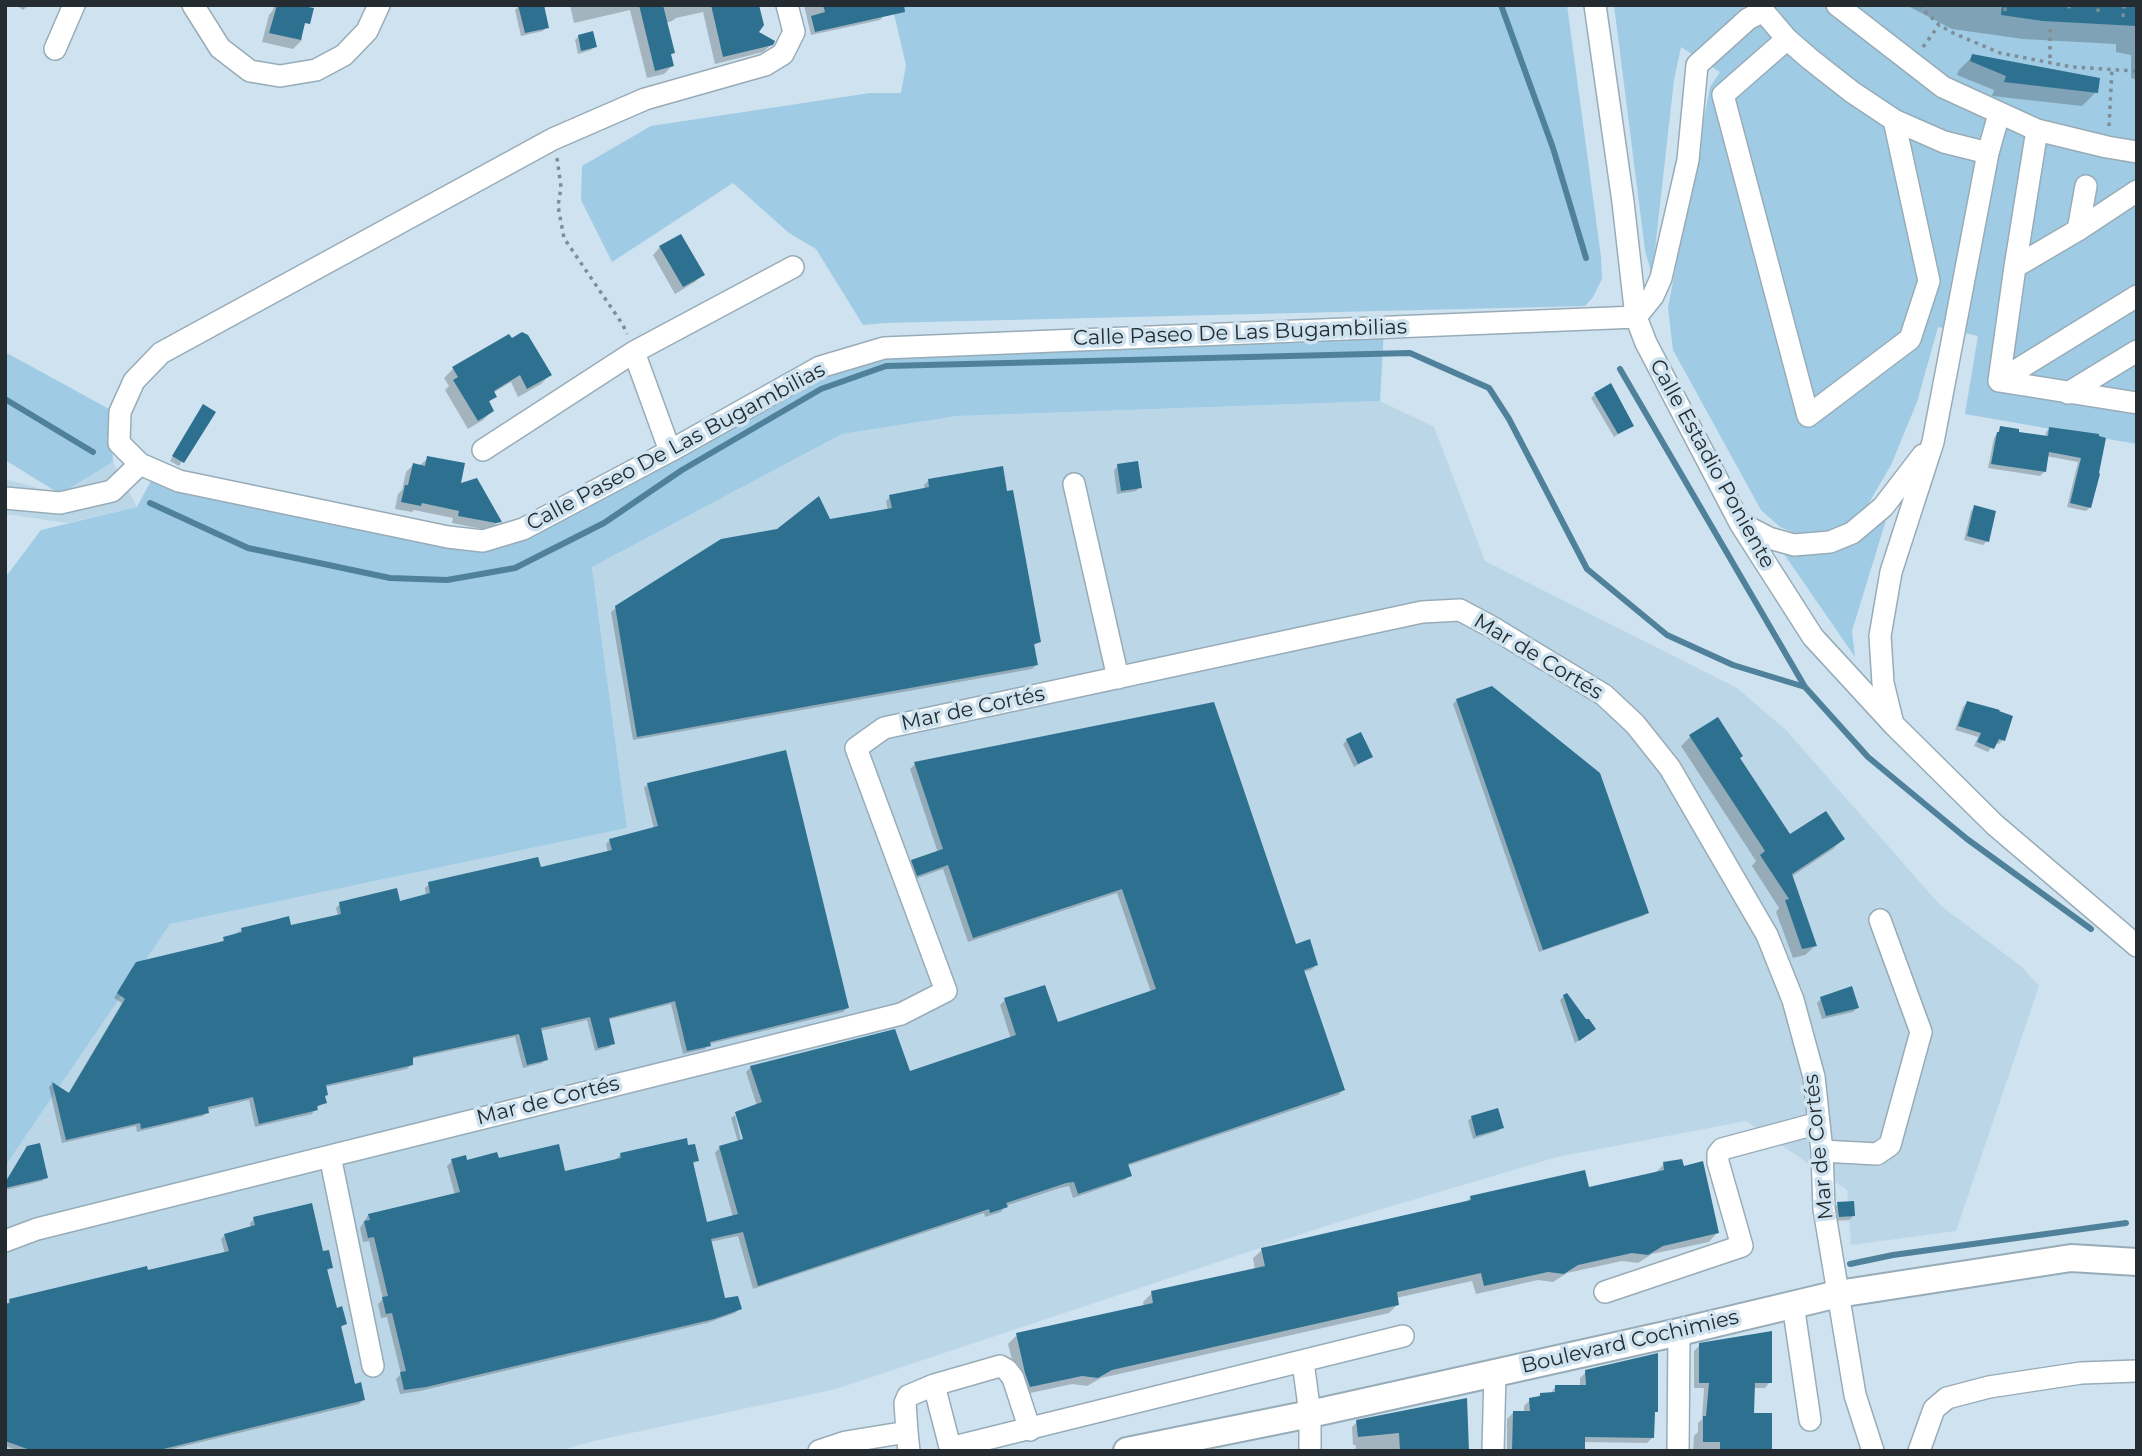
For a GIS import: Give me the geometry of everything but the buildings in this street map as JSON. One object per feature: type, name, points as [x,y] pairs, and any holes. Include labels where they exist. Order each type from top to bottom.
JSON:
[{"type":"main road","name":"Boulevard Cochimies","points":[[1127,1451],[1310,1414],[1838,1294],[2071,1258],[2137,1262]]},
{"type":"street","points":[[55,49],[74,5]]},
{"type":"street","points":[[193,5],[220,48],[250,71],[280,76],[316,70],[344,55],[367,31],[379,5]]},
{"type":"street","name":"Calle Paseo De Las Bugambilias","points":[[787,5],[794,32],[783,54],[765,65],[645,99],[553,139],[161,353],[134,381],[120,412],[119,443],[140,464],[178,481],[448,537],[483,541],[523,529],[820,367],[884,348],[1636,317]]},
{"type":"street","name":"Calle Estadio Poniente","points":[[1595,5],[1636,317],[1646,344],[1740,523],[1812,637],[1894,725],[1995,825],[2137,946]]},
{"type":"street","points":[[1838,5],[1943,87],[2037,130],[2137,152]]},
{"type":"street","points":[[1636,317],[1653,296],[1661,278],[1688,160],[1697,65],[1761,8],[1787,39],[1810,60],[1894,120],[1944,142],[1988,153]]},
{"type":"street","points":[[1787,39],[1723,95],[1808,416],[1910,339],[1929,281],[1894,120]]},
{"type":"street","points":[[1894,725],[1882,683],[1880,636],[1891,572],[1933,442],[1988,153],[1998,114]]},
{"type":"street","points":[[1999,381],[2037,130]]},
{"type":"street","points":[[2078,230],[2086,186]]},
{"type":"street","points":[[2015,267],[2137,191]]},
{"type":"street","points":[[483,450],[634,352],[793,267]]},
{"type":"street","points":[[1999,381],[2137,296]]},
{"type":"street","points":[[2068,393],[2137,351]]},
{"type":"street","points":[[634,352],[670,451]]},
{"type":"street","points":[[1999,381],[2137,403]]},
{"type":"street","points":[[1740,523],[1769,538],[1794,545],[1830,542],[1852,533],[1883,507],[1933,442]]},
{"type":"street","points":[[5,498],[60,503],[112,491],[140,464]]},
{"type":"street","points":[[1074,484],[1118,678]]},
{"type":"street","name":"Mar de Cortés","points":[[5,1241],[37,1228],[901,1014],[946,991],[856,748],[884,728],[1422,612],[1460,610],[1604,695],[1635,724],[1670,768],[1767,935],[1793,1000],[1814,1077],[1822,1150],[1824,1209],[1854,1395],[1873,1451]]},
{"type":"street","points":[[1822,1150],[1877,1154],[1890,1145],[1921,1032],[1880,920]]},
{"type":"street","points":[[1605,1292],[1742,1246],[1718,1154],[1722,1149],[1819,1123]]},
{"type":"street","points":[[330,1156],[373,1366]]},
{"type":"street","points":[[1793,1304],[1810,1420]]},
{"type":"street","points":[[1678,1451],[1679,1332]]},
{"type":"street","points":[[934,1385],[951,1449],[1403,1336]]},
{"type":"street","points":[[1303,1362],[1310,1414],[1310,1451]]},
{"type":"street","points":[[819,1451],[908,1441],[905,1403],[908,1396],[934,1385],[1000,1366],[1013,1378],[1030,1430]]},
{"type":"street","points":[[1919,1451],[1934,1409],[1947,1398],[1989,1387],[2081,1373],[2137,1371]]},
{"type":"street","points":[[1493,1451],[1495,1373]]},
{"type":"path","points":[[1919,5],[1939,25],[2000,52],[2050,64],[2092,70],[2137,71]]},
{"type":"path","points":[[2005,5],[2005,11]]},
{"type":"path","points":[[2069,5],[2069,11]]},
{"type":"path","points":[[2098,5],[2098,12]]},
{"type":"path","points":[[2123,17],[2124,5]]},
{"type":"path","points":[[1912,64],[1939,25]]},
{"type":"path","points":[[2050,29],[2050,64]]},
{"type":"path","points":[[2107,147],[2112,69]]},
{"type":"path","points":[[553,139],[560,172],[558,206],[564,238],[623,325],[634,352]]},
{"type":"shaded area","points":[[892,5],[1567,5],[1602,279],[1585,306],[863,325],[816,249],[789,233],[733,183],[612,262],[581,200],[582,166],[651,126],[870,93],[901,93],[906,65]]},
{"type":"shaded area","points":[[1614,5],[2137,5],[2137,444],[1965,414],[1978,336],[1938,327],[1917,402],[1891,465],[1863,513],[1840,528],[1799,535],[1780,527],[1761,510],[1673,350],[1668,308],[1710,87],[1720,72],[1681,47],[1674,80],[1652,276],[1645,250]]},
{"type":"shaded area","points":[[1384,328],[1380,401],[957,416],[842,434],[592,567],[627,828],[170,924],[5,1166],[5,578],[41,530],[137,507],[156,471],[483,541],[820,367],[884,348]]},
{"type":"shaded area","points":[[5,352],[109,409],[113,462],[60,494],[5,460]]},
{"type":"shaded area","points":[[1380,401],[1434,427],[1485,561],[1737,688],[1786,730],[1940,905],[2022,967],[2039,986],[1956,1231],[1851,1245],[1847,1190],[1746,1121],[1557,1157],[1335,1223],[836,1389],[558,1451],[5,1451],[5,1154],[170,924],[627,828],[592,567],[842,434],[957,416]]},
{"type":"shaded area","points":[[113,462],[137,507],[68,523],[5,514],[5,479],[60,494]]},
{"type":"shaded area","points":[[1886,520],[1852,631],[1855,657],[1782,551],[1843,548]]},
{"type":"waterway","points":[[1501,5],[1553,148],[1586,258]]},
{"type":"waterway","points":[[150,503],[248,548],[390,578],[447,580],[515,568],[604,523],[682,470],[821,389],[886,366],[1410,353],[1489,388],[1509,419],[1587,569],[1667,635],[1733,665],[1805,687],[1868,757],[1967,839],[2091,929]]},
{"type":"waterway","points":[[1620,369],[1805,687]]},
{"type":"waterway","points":[[5,399],[93,452]]},
{"type":"waterway","points":[[1850,1264],[1893,1255],[2126,1223]]}]
